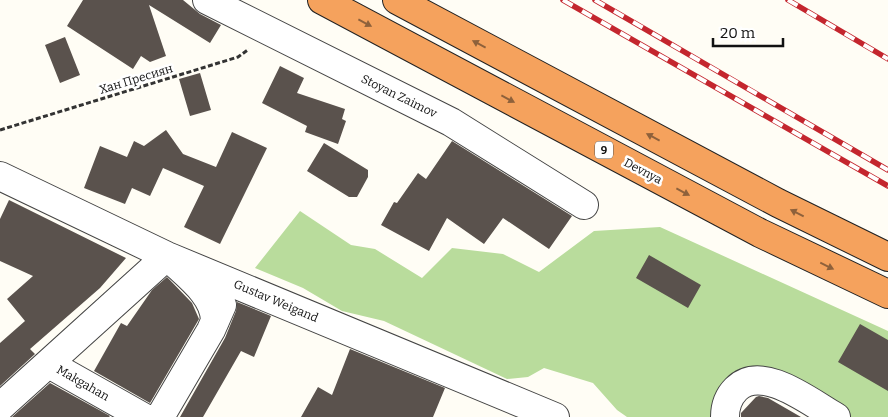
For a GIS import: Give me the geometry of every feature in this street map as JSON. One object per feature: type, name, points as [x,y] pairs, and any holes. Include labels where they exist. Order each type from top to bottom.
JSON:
[{"type":"highway","name":"Devnya","points":[[322,0],[760,233],[888,294]]},
{"type":"highway","points":[[397,0],[778,203],[888,257]]},
{"type":"street","name":"Stoyan Zaimov","points":[[207,0],[451,122],[584,205]]},
{"type":"street","name":"Gustav Weigand","points":[[0,176],[167,256],[555,417]]},
{"type":"street","points":[[0,407],[167,256],[211,302],[215,312],[215,321]]},
{"type":"street","points":[[160,417],[215,321],[231,282]]},
{"type":"street","name":"Makgahan","points":[[49,364],[143,417]]},
{"type":"street","points":[[725,417],[726,405],[731,395],[748,382],[759,379],[781,386],[836,417]]},
{"type":"path","name":"Хан Пресиян","points":[[0,130],[238,57],[272,32]]},
{"type":"green space","points":[[300,211],[351,245],[375,249],[422,278],[452,248],[503,254],[539,272],[594,231],[660,227],[888,331],[888,417],[846,417],[818,398],[801,379],[759,368],[718,417],[627,417],[617,410],[593,383],[544,368],[528,377],[507,379],[384,321],[342,311],[303,288],[255,268]]},
{"type":"building","points":[[83,0],[183,0],[200,14],[221,25],[210,43],[149,5],[166,56],[150,62],[141,56],[133,69],[67,26]]},
{"type":"building","points":[[65,37],[80,75],[60,83],[45,45]]},
{"type":"building","points":[[280,66],[304,78],[297,93],[345,109],[342,119],[346,121],[338,144],[305,132],[307,126],[262,103]]},
{"type":"building","points":[[200,73],[211,110],[190,116],[179,79]]},
{"type":"building","points":[[166,130],[183,154],[216,167],[232,132],[267,148],[220,244],[184,227],[204,186],[163,168],[150,196],[132,188],[125,204],[84,188],[100,146],[127,157],[134,141],[144,146]]},
{"type":"building","points":[[452,141],[572,216],[549,249],[503,218],[484,244],[447,218],[429,251],[381,225],[394,202],[397,203],[418,173],[426,179]]},
{"type":"building","points":[[324,143],[368,170],[368,177],[357,197],[349,197],[307,171]]},
{"type":"building","points":[[9,200],[126,258],[100,288],[30,349],[35,354],[0,386],[0,343],[25,321],[7,299],[33,276],[0,261],[0,219]]},
{"type":"building","points":[[649,255],[701,285],[688,308],[636,278]]},
{"type":"building","points":[[167,277],[192,303],[199,319],[150,403],[94,371],[121,323],[127,326],[152,290]]},
{"type":"building","points":[[237,302],[271,316],[254,357],[241,351],[203,417],[180,417],[225,338],[236,311]]},
{"type":"building","points":[[860,324],[888,340],[888,391],[838,362]]},
{"type":"building","points":[[350,349],[445,388],[433,417],[301,417],[318,387],[332,395]]},
{"type":"building","points":[[50,383],[110,416],[12,417]]},
{"type":"building","points":[[759,396],[768,398],[801,417],[741,417],[741,413]]},
{"type":"railway","points":[[563,0],[888,186]]},
{"type":"railway","points":[[595,0],[888,170]]},
{"type":"railway","points":[[788,0],[888,59]]}]
